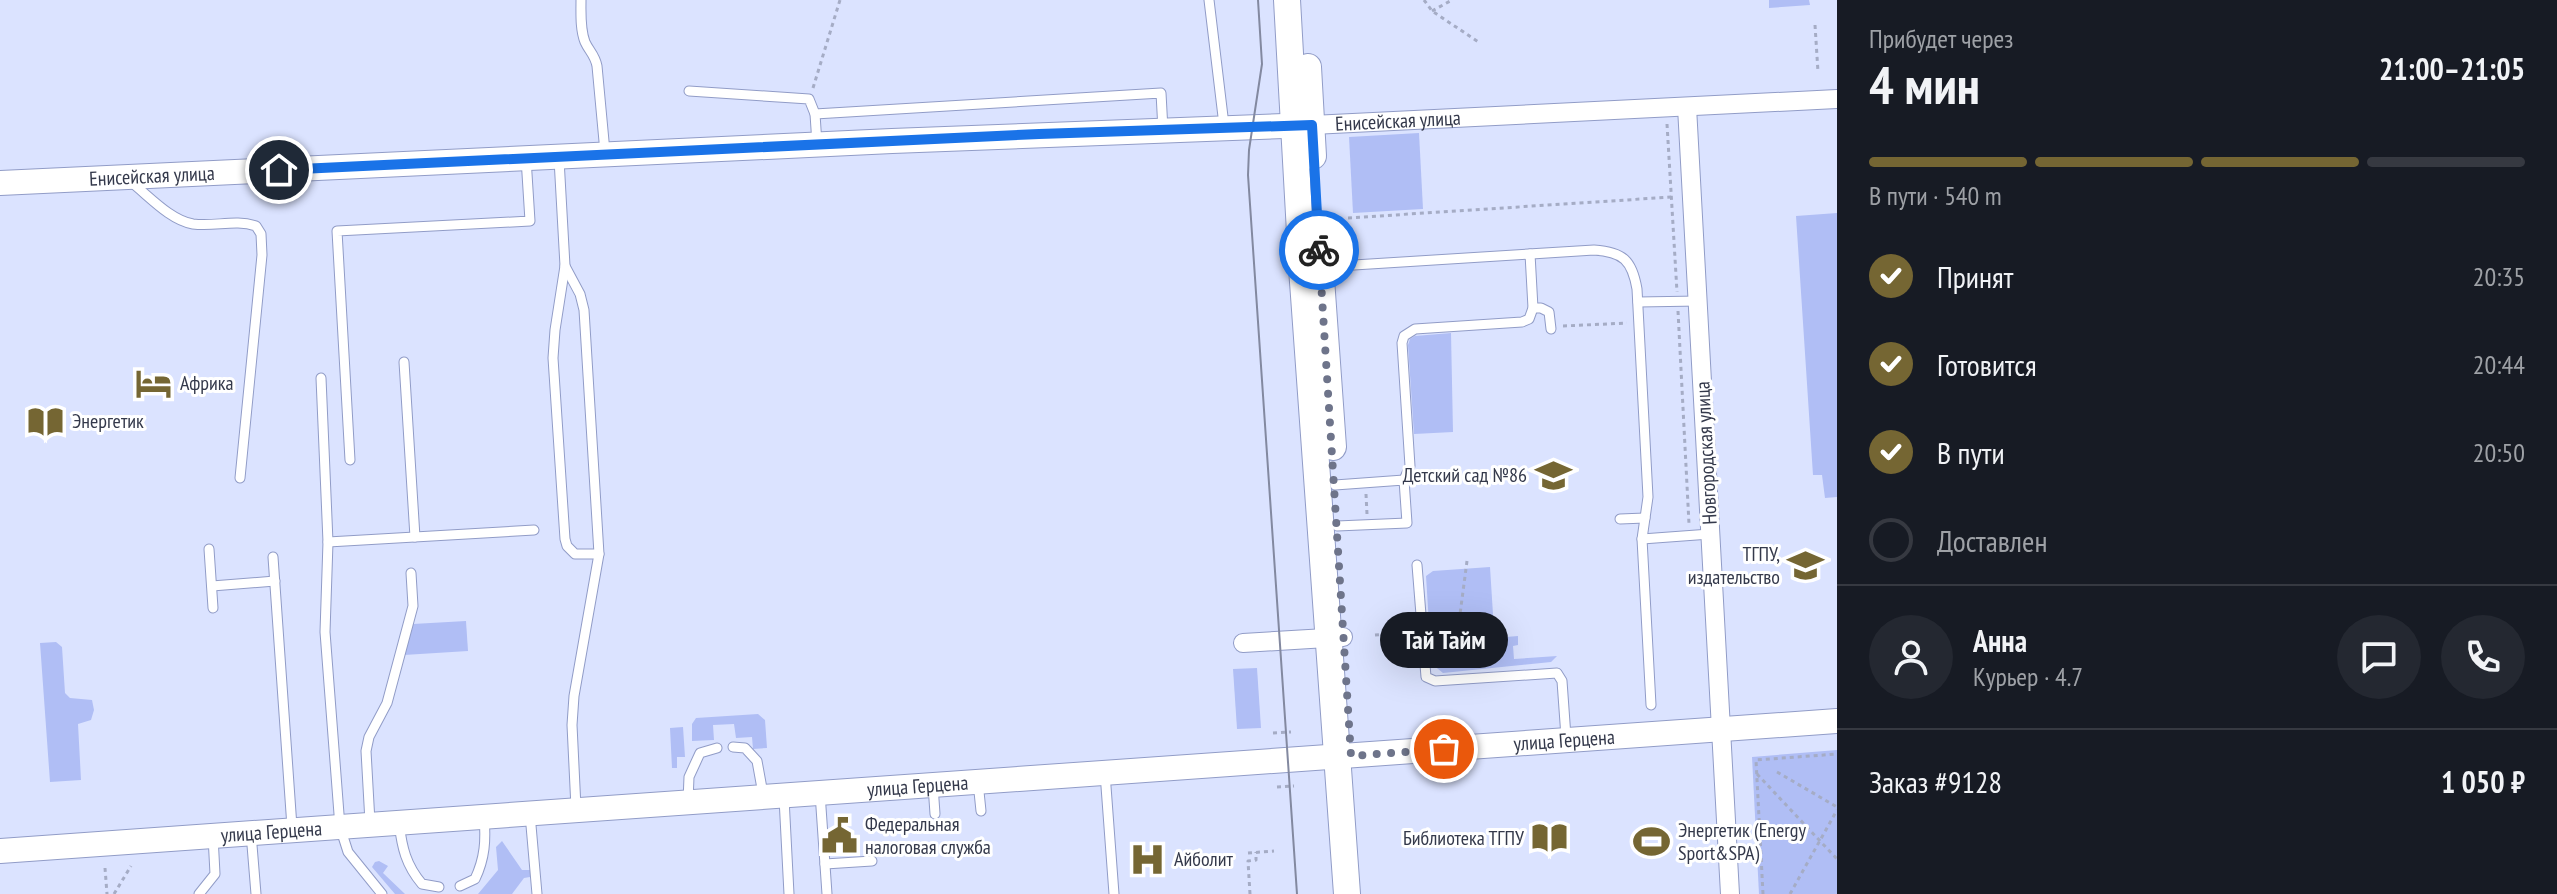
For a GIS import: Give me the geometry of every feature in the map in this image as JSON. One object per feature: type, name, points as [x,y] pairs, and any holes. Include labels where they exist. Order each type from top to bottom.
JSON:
[{"type":"main road","points":[[1287,0],[1320,268],[1337,526],[1335,638]]},
{"type":"main road","points":[[1303,0],[1303,126],[1335,638],[1344,756],[1360,894]]},
{"type":"main road","points":[[1344,756],[1347,894]]},
{"type":"street","name":"Енисейская улица","points":[[0,183],[817,144],[1303,126],[1837,99]]},
{"type":"street","name":"Новгородская улица","points":[[1687,107],[1730,894]]},
{"type":"street","points":[[1243,643],[1335,638]]},
{"type":"street","name":"улица Герцена","points":[[0,851],[1837,721]]},
{"type":"lane","points":[[581,0],[582,34],[595,55],[597,66],[605,154]]},
{"type":"lane","points":[[1209,0],[1224,129]]},
{"type":"lane","points":[[689,91],[809,99],[815,114],[817,144]]},
{"type":"lane","points":[[815,114],[1161,93],[1163,130]]},
{"type":"lane","points":[[558,156],[565,266],[553,358],[565,539],[575,554],[599,554]]},
{"type":"lane","points":[[350,460],[337,231],[530,221],[526,158]]},
{"type":"lane","points":[[125,177],[176,217],[187,222],[247,223],[256,226],[261,234],[261,266],[240,478]]},
{"type":"lane","points":[[1320,268],[1594,250],[1615,253],[1630,264],[1635,275],[1638,302],[1648,497],[1642,539],[1651,705]]},
{"type":"lane","points":[[1337,526],[1407,523],[1404,480],[1410,466],[1404,336],[1415,329],[1529,319],[1533,308],[1530,254]]},
{"type":"lane","points":[[565,266],[580,294],[584,310],[599,554],[574,696],[572,725],[576,810]]},
{"type":"lane","points":[[1638,302],[1699,301]]},
{"type":"lane","points":[[1533,308],[1549,312],[1551,328]]},
{"type":"lane","points":[[404,362],[415,537]]},
{"type":"lane","points":[[321,378],[328,542],[325,632],[340,827],[348,852],[382,894]]},
{"type":"lane","points":[[1335,485],[1404,480]]},
{"type":"lane","points":[[1620,519],[1645,518]]},
{"type":"lane","points":[[328,542],[534,530]]},
{"type":"lane","points":[[1642,539],[1710,534]]},
{"type":"lane","points":[[209,549],[213,608]]},
{"type":"lane","points":[[273,557],[293,830]]},
{"type":"lane","points":[[1417,565],[1424,673],[1430,681],[1552,673],[1561,676],[1566,741]]},
{"type":"lane","points":[[370,825],[366,751],[369,737],[387,703],[413,606],[411,573]]},
{"type":"lane","points":[[212,586],[275,581]]},
{"type":"lane","points":[[733,747],[745,748],[757,761],[763,784],[774,796],[789,894]]},
{"type":"lane","points":[[688,803],[689,777],[700,753],[717,748]]},
{"type":"lane","points":[[1105,773],[1114,894]]},
{"type":"lane","points":[[978,782],[981,811]]},
{"type":"lane","points":[[933,785],[935,814]]},
{"type":"lane","points":[[820,793],[827,894]]},
{"type":"lane","points":[[530,814],[537,894]]},
{"type":"lane","points":[[460,886],[475,879],[482,864],[486,842],[484,817]]},
{"type":"lane","points":[[399,823],[404,854],[411,870],[422,884],[439,887]]},
{"type":"lane","points":[[251,833],[256,894]]},
{"type":"lane","points":[[199,894],[215,874],[213,836]]},
{"type":"lane","points":[[825,864],[872,861]]},
{"type":"path","points":[[812,92],[840,0]]},
{"type":"path","points":[[1424,0],[1432,11],[1480,43]]},
{"type":"path","points":[[1432,11],[1452,0]]},
{"type":"path","points":[[1815,25],[1818,72]]},
{"type":"path","points":[[1667,118],[1689,535]]},
{"type":"path","points":[[1348,218],[1672,197]]},
{"type":"path","points":[[1551,328],[1639,322]]},
{"type":"path","points":[[1366,490],[1368,518]]},
{"type":"path","points":[[1467,561],[1459,622],[1490,678]]},
{"type":"path","points":[[1375,635],[1459,622]]},
{"type":"path","points":[[1273,733],[1291,732]]},
{"type":"path","points":[[1763,894],[1756,760],[1837,754]]},
{"type":"path","points":[[1777,772],[1837,808],[1790,894]]},
{"type":"path","points":[[1757,774],[1837,859]]},
{"type":"path","points":[[1277,787],[1294,786]]},
{"type":"path","points":[[1248,853],[1274,851]]},
{"type":"path","points":[[1250,894],[1248,861],[1256,860],[1256,852]]},
{"type":"path","points":[[114,894],[131,866]]},
{"type":"path","points":[[105,868],[107,894]]},
{"type":"shaded area","points":[[1769,0],[1809,0],[1810,5],[1769,8]]},
{"type":"shaded area","points":[[1419,133],[1423,209],[1353,213],[1349,137]]},
{"type":"shaded area","points":[[1837,213],[1837,497],[1825,498],[1822,475],[1813,475],[1796,216]]},
{"type":"shaded area","points":[[1451,333],[1453,432],[1414,434],[1410,339]]},
{"type":"shaded area","points":[[1490,567],[1495,646],[1506,646],[1506,637],[1518,636],[1518,645],[1513,646],[1514,659],[1557,656],[1551,662],[1443,673],[1432,664],[1426,576],[1433,571]]},
{"type":"shaded area","points":[[466,621],[468,651],[404,655],[413,624]]},
{"type":"shaded area","points":[[56,642],[62,647],[65,693],[70,698],[92,700],[94,710],[91,720],[78,724],[81,780],[50,782],[40,643]]},
{"type":"shaded area","points":[[1257,668],[1261,728],[1237,729],[1233,669]]},
{"type":"shaded area","points":[[758,714],[765,720],[767,748],[753,749],[752,737],[736,738],[734,724],[713,725],[714,740],[692,741],[692,724],[696,718]]},
{"type":"shaded area","points":[[683,727],[685,757],[677,757],[677,768],[672,768],[670,728]]},
{"type":"shaded area","points":[[1837,750],[1837,894],[1759,894],[1752,757]]},
{"type":"shaded area","points":[[502,841],[522,870],[535,870],[536,876],[524,878],[512,894],[478,894],[498,870],[496,847]]},
{"type":"shaded area","points":[[379,861],[388,866],[383,873],[405,894],[395,894],[372,867]]},
{"type":"tram line","points":[[1258,0],[1262,64],[1248,175],[1297,894]]},
{"type":"way so far","points":[[1319,250],[1351,756],[1444,749]]},
{"type":"place","name":"Африка","points":[[154,383]]},
{"type":"place","name":"Энергетик","points":[[46,421]]},
{"type":"place","name":"Детский сад №86","points":[[1553,475]]},
{"type":"place","name":"ТГПУ, издательство","points":[[1806,565]]},
{"type":"place","name":"Тай Тайм","points":[[1444,749]]},
{"type":"place","name":"Федеральная налоговая служба","points":[[839,836]]},
{"type":"place","name":"Библиотека ТГПУ","points":[[1550,838]]},
{"type":"place","name":"Энергетик (Energy Sport&SPA)","points":[[1652,841]]},
{"type":"place","name":"Айболит","points":[[1148,859]]},
{"type":"route","points":[[279,170],[1039,134],[1312,125],[1319,250]]}]
